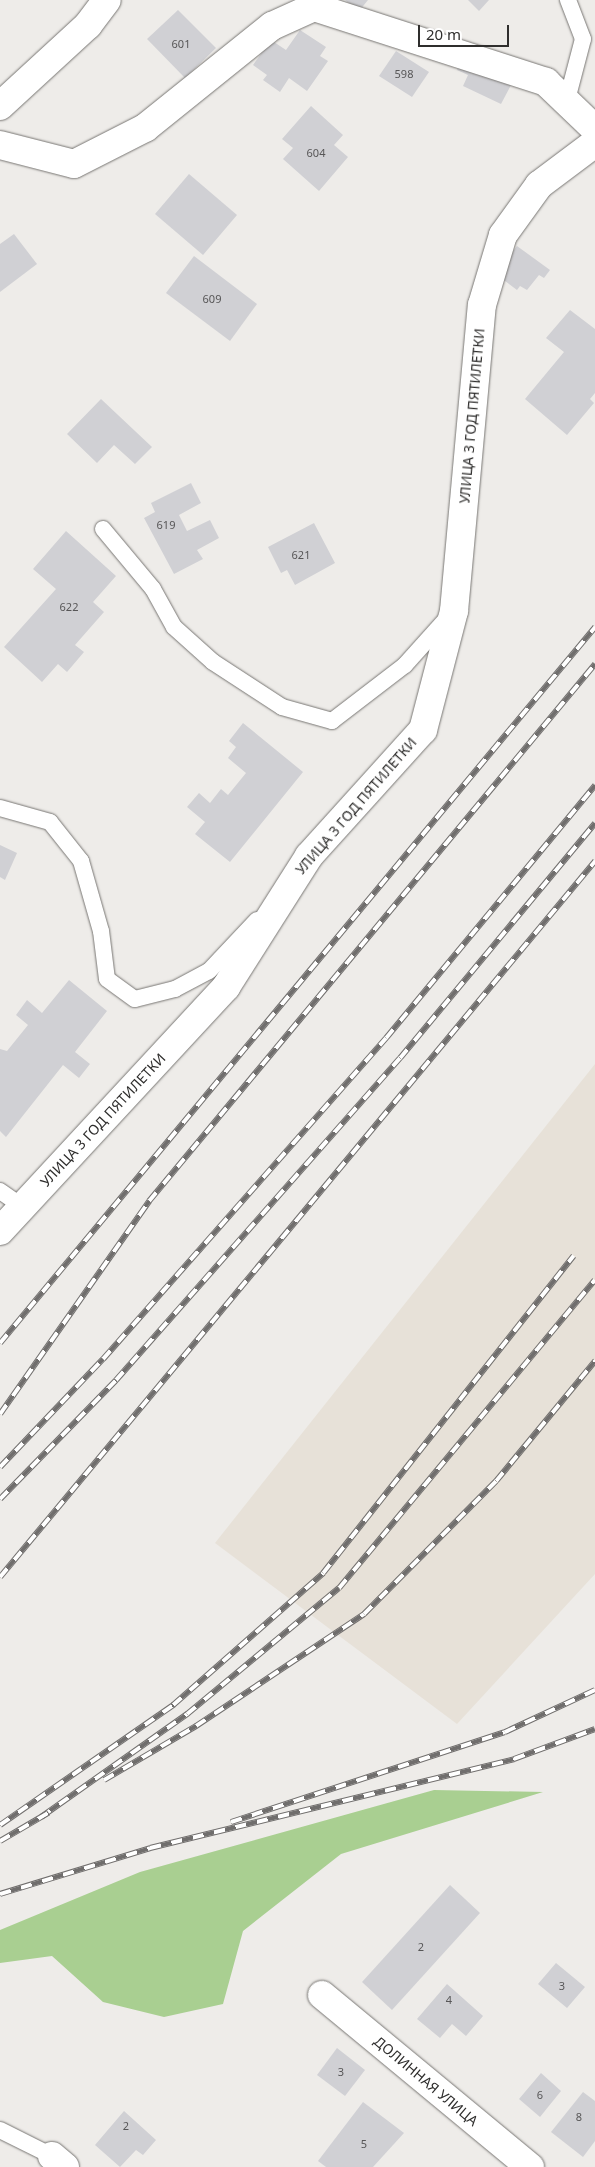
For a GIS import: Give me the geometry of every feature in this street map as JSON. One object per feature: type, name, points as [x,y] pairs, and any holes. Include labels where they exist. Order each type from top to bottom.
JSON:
[{"type":"street","points":[[0,106],[88,25],[107,0]]},
{"type":"street","points":[[0,145],[74,164],[145,128],[272,26],[314,7],[546,82],[567,100],[595,129]]},
{"type":"street","name":"УЛИЦА 3 ГОД ПЯТИЛЕТКИ","points":[[0,1231],[226,987],[281,895],[309,856],[423,730],[454,611],[482,305],[503,235],[539,185],[595,143]]},
{"type":"street","name":"ДОЛИННАЯ УЛИЦА","points":[[322,1995],[530,2167]]},
{"type":"lane","points":[[567,100],[583,39],[568,0]]},
{"type":"lane","points":[[103,529],[153,589],[174,627],[213,662],[282,707],[332,721],[405,666],[454,611]]},
{"type":"lane","points":[[0,808],[50,822],[81,861],[101,931],[107,979],[135,999],[175,989],[209,971],[281,895]]},
{"type":"lane","points":[[0,1191],[23,1207]]},
{"type":"lane","points":[[0,2130],[58,2161]]},
{"type":"shaded area","points":[[595,1064],[595,1574],[457,1724],[215,1543]]},
{"type":"green space","points":[[434,1790],[543,1792],[341,1854],[243,1931],[223,2004],[164,2017],[103,2002],[52,1956],[0,1963],[0,1930],[140,1872]]},
{"type":"building","points":[[345,0],[368,0],[359,11]]},
{"type":"building","points":[[468,0],[489,0],[479,11]]},
{"type":"building","points":[[178,10],[216,48],[185,78],[147,39]]},
{"type":"building","points":[[300,30],[326,47],[320,56],[328,61],[307,91],[289,78],[280,92],[263,80],[267,75],[253,65],[271,40],[286,50]]},
{"type":"building","points":[[396,51],[429,72],[412,97],[379,76]]},
{"type":"building","points":[[461,61],[511,85],[501,104],[463,86],[468,75],[457,70]]},
{"type":"building","points":[[311,106],[343,135],[334,145],[348,157],[319,191],[283,159],[293,148],[282,139]]},
{"type":"building","points":[[189,174],[237,215],[203,255],[155,214]]},
{"type":"building","points":[[14,234],[37,264],[0,292],[0,244]]},
{"type":"building","points":[[517,246],[550,270],[544,278],[539,275],[527,290],[520,286],[517,290],[496,274]]},
{"type":"building","points":[[194,256],[257,304],[230,341],[166,293]]},
{"type":"building","points":[[570,310],[595,329],[595,393],[590,399],[594,403],[567,435],[525,399],[564,352],[546,338]]},
{"type":"building","points":[[101,399],[152,447],[135,464],[114,445],[97,463],[67,434]]},
{"type":"building","points":[[191,483],[201,503],[179,515],[187,531],[210,520],[219,538],[197,550],[203,559],[174,574],[144,518],[155,512],[151,503]]},
{"type":"building","points":[[314,523],[335,563],[295,585],[287,570],[281,573],[268,547]]},
{"type":"building","points":[[66,531],[116,576],[93,602],[104,612],[75,645],[84,652],[67,672],[58,664],[42,682],[4,647],[56,589],[33,569]]},
{"type":"building","points":[[243,723],[303,772],[230,862],[195,834],[205,822],[187,807],[199,793],[210,803],[221,789],[228,795],[246,773],[228,758],[236,747],[229,741]]},
{"type":"building","points":[[0,845],[17,853],[5,880],[0,877]]},
{"type":"building","points":[[69,980],[107,1011],[75,1052],[90,1064],[79,1078],[63,1065],[6,1137],[0,1131],[0,1049],[7,1051],[28,1025],[16,1015],[27,1000],[42,1013]]},
{"type":"building","points":[[450,1885],[480,1913],[392,2010],[362,1982]]},
{"type":"building","points":[[556,1963],[585,1987],[567,2008],[538,1984]]},
{"type":"building","points":[[447,1984],[483,2016],[466,2036],[452,2024],[440,2038],[417,2019]]},
{"type":"building","points":[[337,2048],[365,2070],[345,2096],[317,2075]]},
{"type":"building","points":[[541,2073],[561,2091],[540,2117],[519,2099]]},
{"type":"building","points":[[583,2092],[595,2101],[595,2141],[583,2157],[551,2132]]},
{"type":"building","points":[[363,2102],[404,2133],[373,2167],[326,2167],[318,2161]]},
{"type":"building","points":[[124,2111],[156,2140],[143,2155],[136,2150],[120,2167],[95,2145]]},
{"type":"railway","points":[[0,1343],[595,627]]},
{"type":"railway","points":[[0,1414],[149,1201],[595,664]]},
{"type":"railway","points":[[0,1467],[103,1359],[386,1038],[595,785]]},
{"type":"railway","points":[[0,1499],[116,1380],[400,1058],[595,823]]},
{"type":"railway","points":[[0,1577],[595,861]]},
{"type":"railway","points":[[0,1825],[173,1705],[323,1573],[573,1256]]},
{"type":"railway","points":[[41,1817],[187,1714],[339,1588],[595,1280]]},
{"type":"railway","points":[[104,1780],[196,1726],[364,1614],[496,1481],[595,1361]]},
{"type":"railway","points":[[231,1822],[505,1732],[595,1690]]},
{"type":"railway","points":[[0,1894],[150,1848],[514,1759],[595,1729]]},
{"type":"railway","points":[[0,1841],[48,1813]]}]
